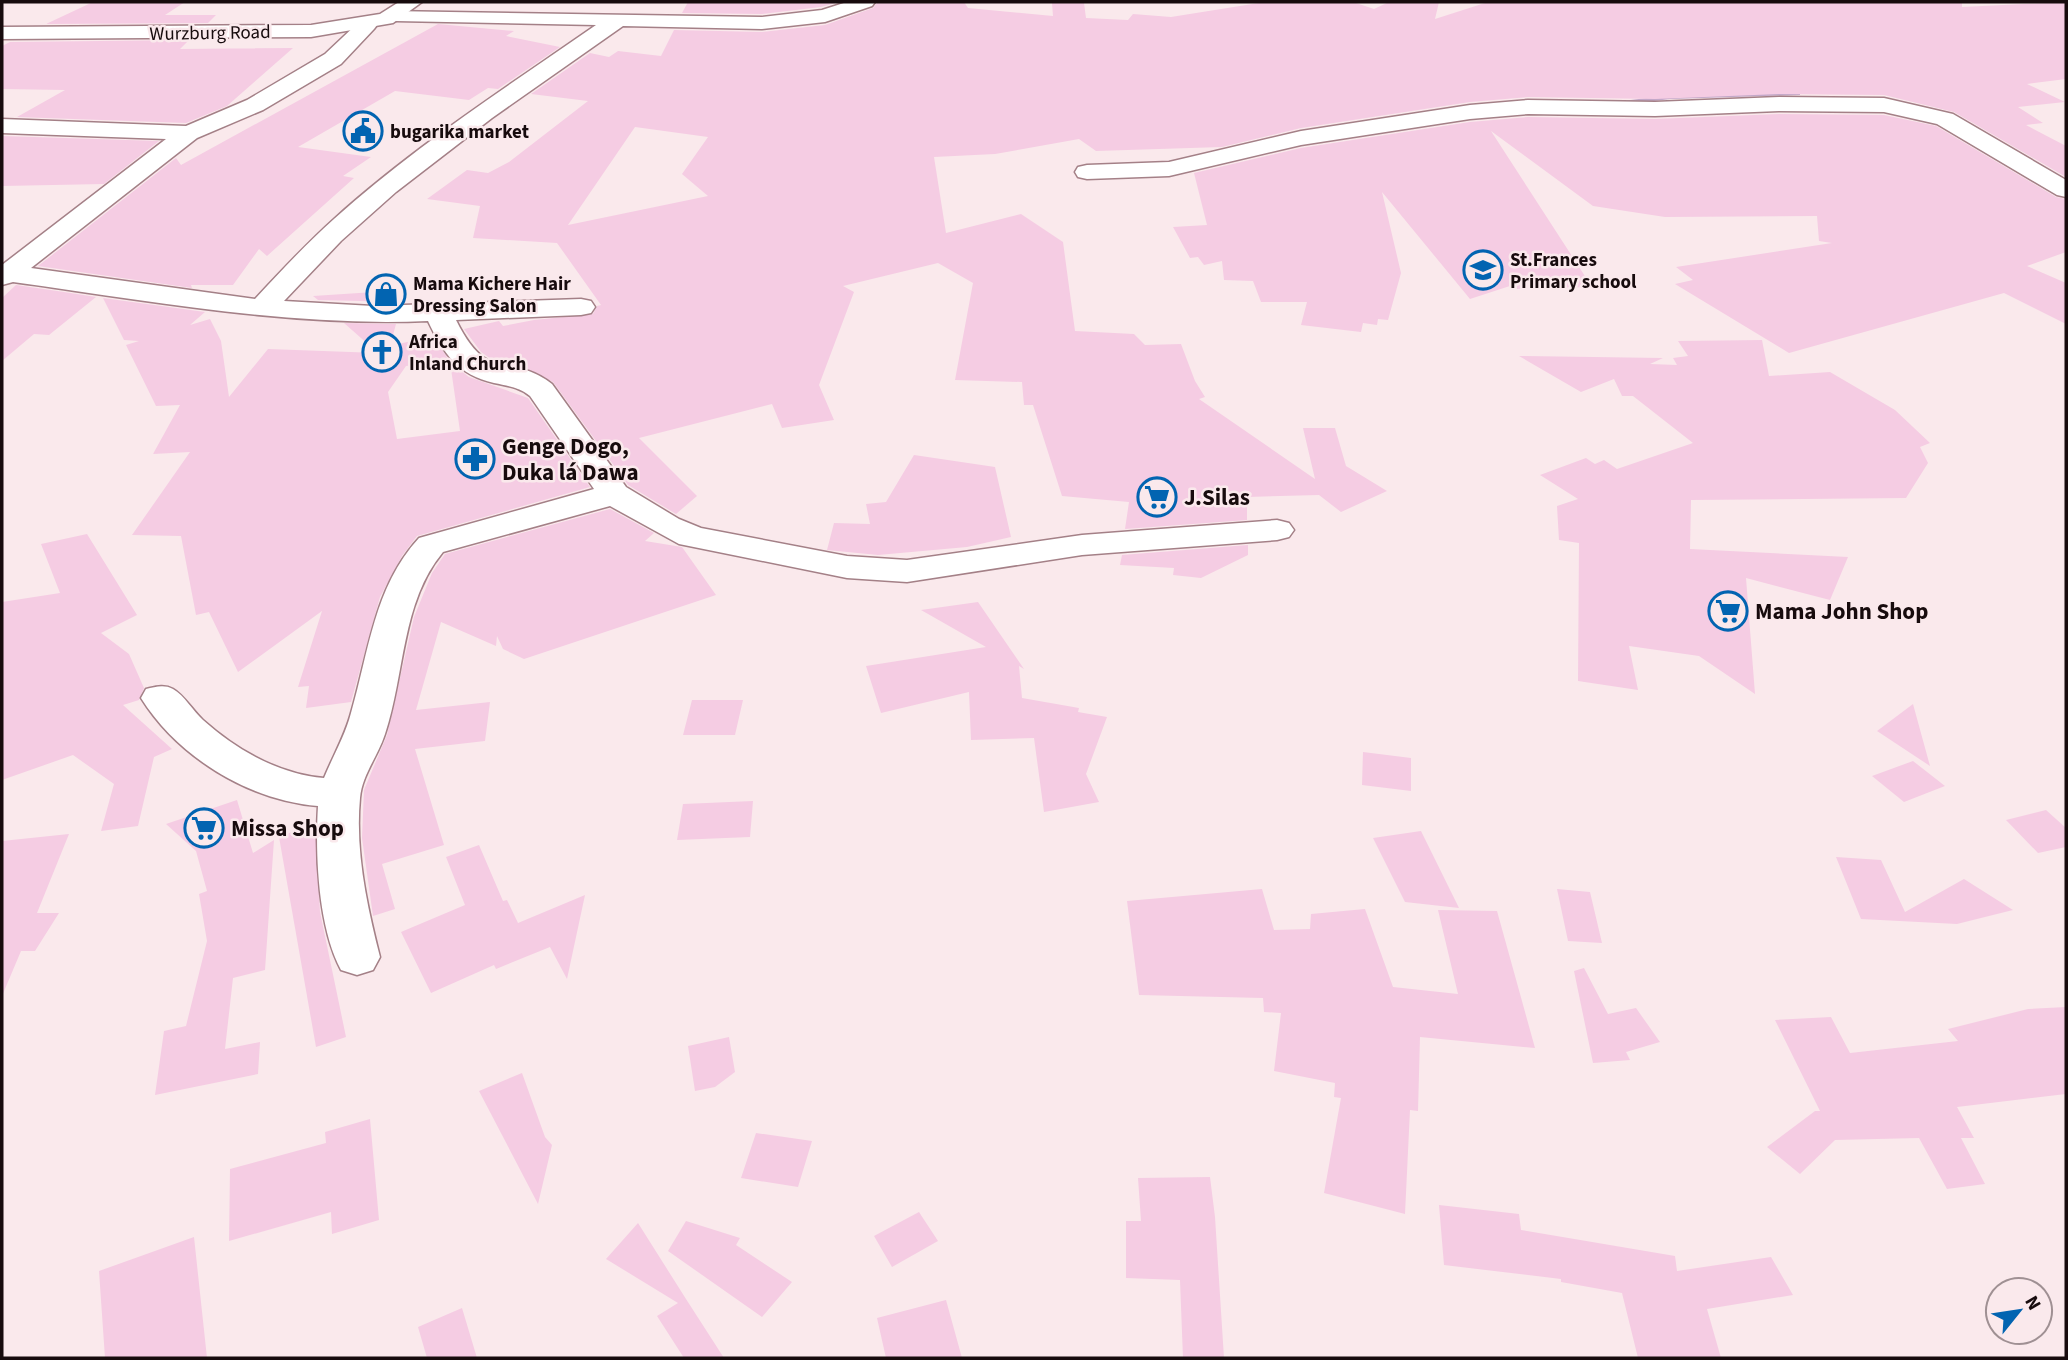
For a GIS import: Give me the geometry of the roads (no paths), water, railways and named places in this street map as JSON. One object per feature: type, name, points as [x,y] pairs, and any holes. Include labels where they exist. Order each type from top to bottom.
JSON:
[{"type":"street","points":[[659,41],[762,23],[825,16],[865,2]]},
{"type":"street","name":"Wurzburg Road","points":[[2,33],[311,31],[367,24],[404,8],[618,20],[762,23]]},
{"type":"street","points":[[262,308],[316,249],[357,212],[618,20]]},
{"type":"street","points":[[5,275],[189,132],[255,104],[333,59],[367,24]]},
{"type":"street","points":[[529,83],[599,57]]},
{"type":"street","points":[[1087,172],[1169,169],[1301,138],[1470,112],[1528,107],[1655,109],[1779,104],[1884,105],[1945,119],[2066,190]]},
{"type":"street","points":[[2,126],[189,132]]},
{"type":"street","points":[[2,246],[34,253]]},
{"type":"street","points":[[5,275],[324,314],[581,307]]},
{"type":"street","points":[[438,312],[457,351],[483,371],[524,379],[541,390],[614,494],[691,537],[847,567],[887,570],[925,569],[1082,545],[1277,530]]},
{"type":"street","points":[[357,957],[341,876],[340,794],[365,733],[388,639],[417,556],[430,545],[614,494]]},
{"type":"street","points":[[160,698],[194,734],[254,774],[294,789],[340,794]]},
{"type":"waterway","points":[[1623,103],[1670,97],[1797,93]]},
{"type":"place","name":"bugarika market","points":[[363,131]]},
{"type":"place","name":"St.Frances Primary school","points":[[1483,270]]},
{"type":"place","name":"Mama Kichere Hair Dressing Salon","points":[[386,294]]},
{"type":"place","name":"Africa Inland Church","points":[[382,352]]},
{"type":"place","name":"Genge Dogo, Duka lá Dawa","points":[[475,459]]},
{"type":"place","name":"J.Silas","points":[[1157,497]]},
{"type":"place","name":"Mama John Shop","points":[[1728,611]]},
{"type":"place","name":"Missa Shop","points":[[204,828]]}]
